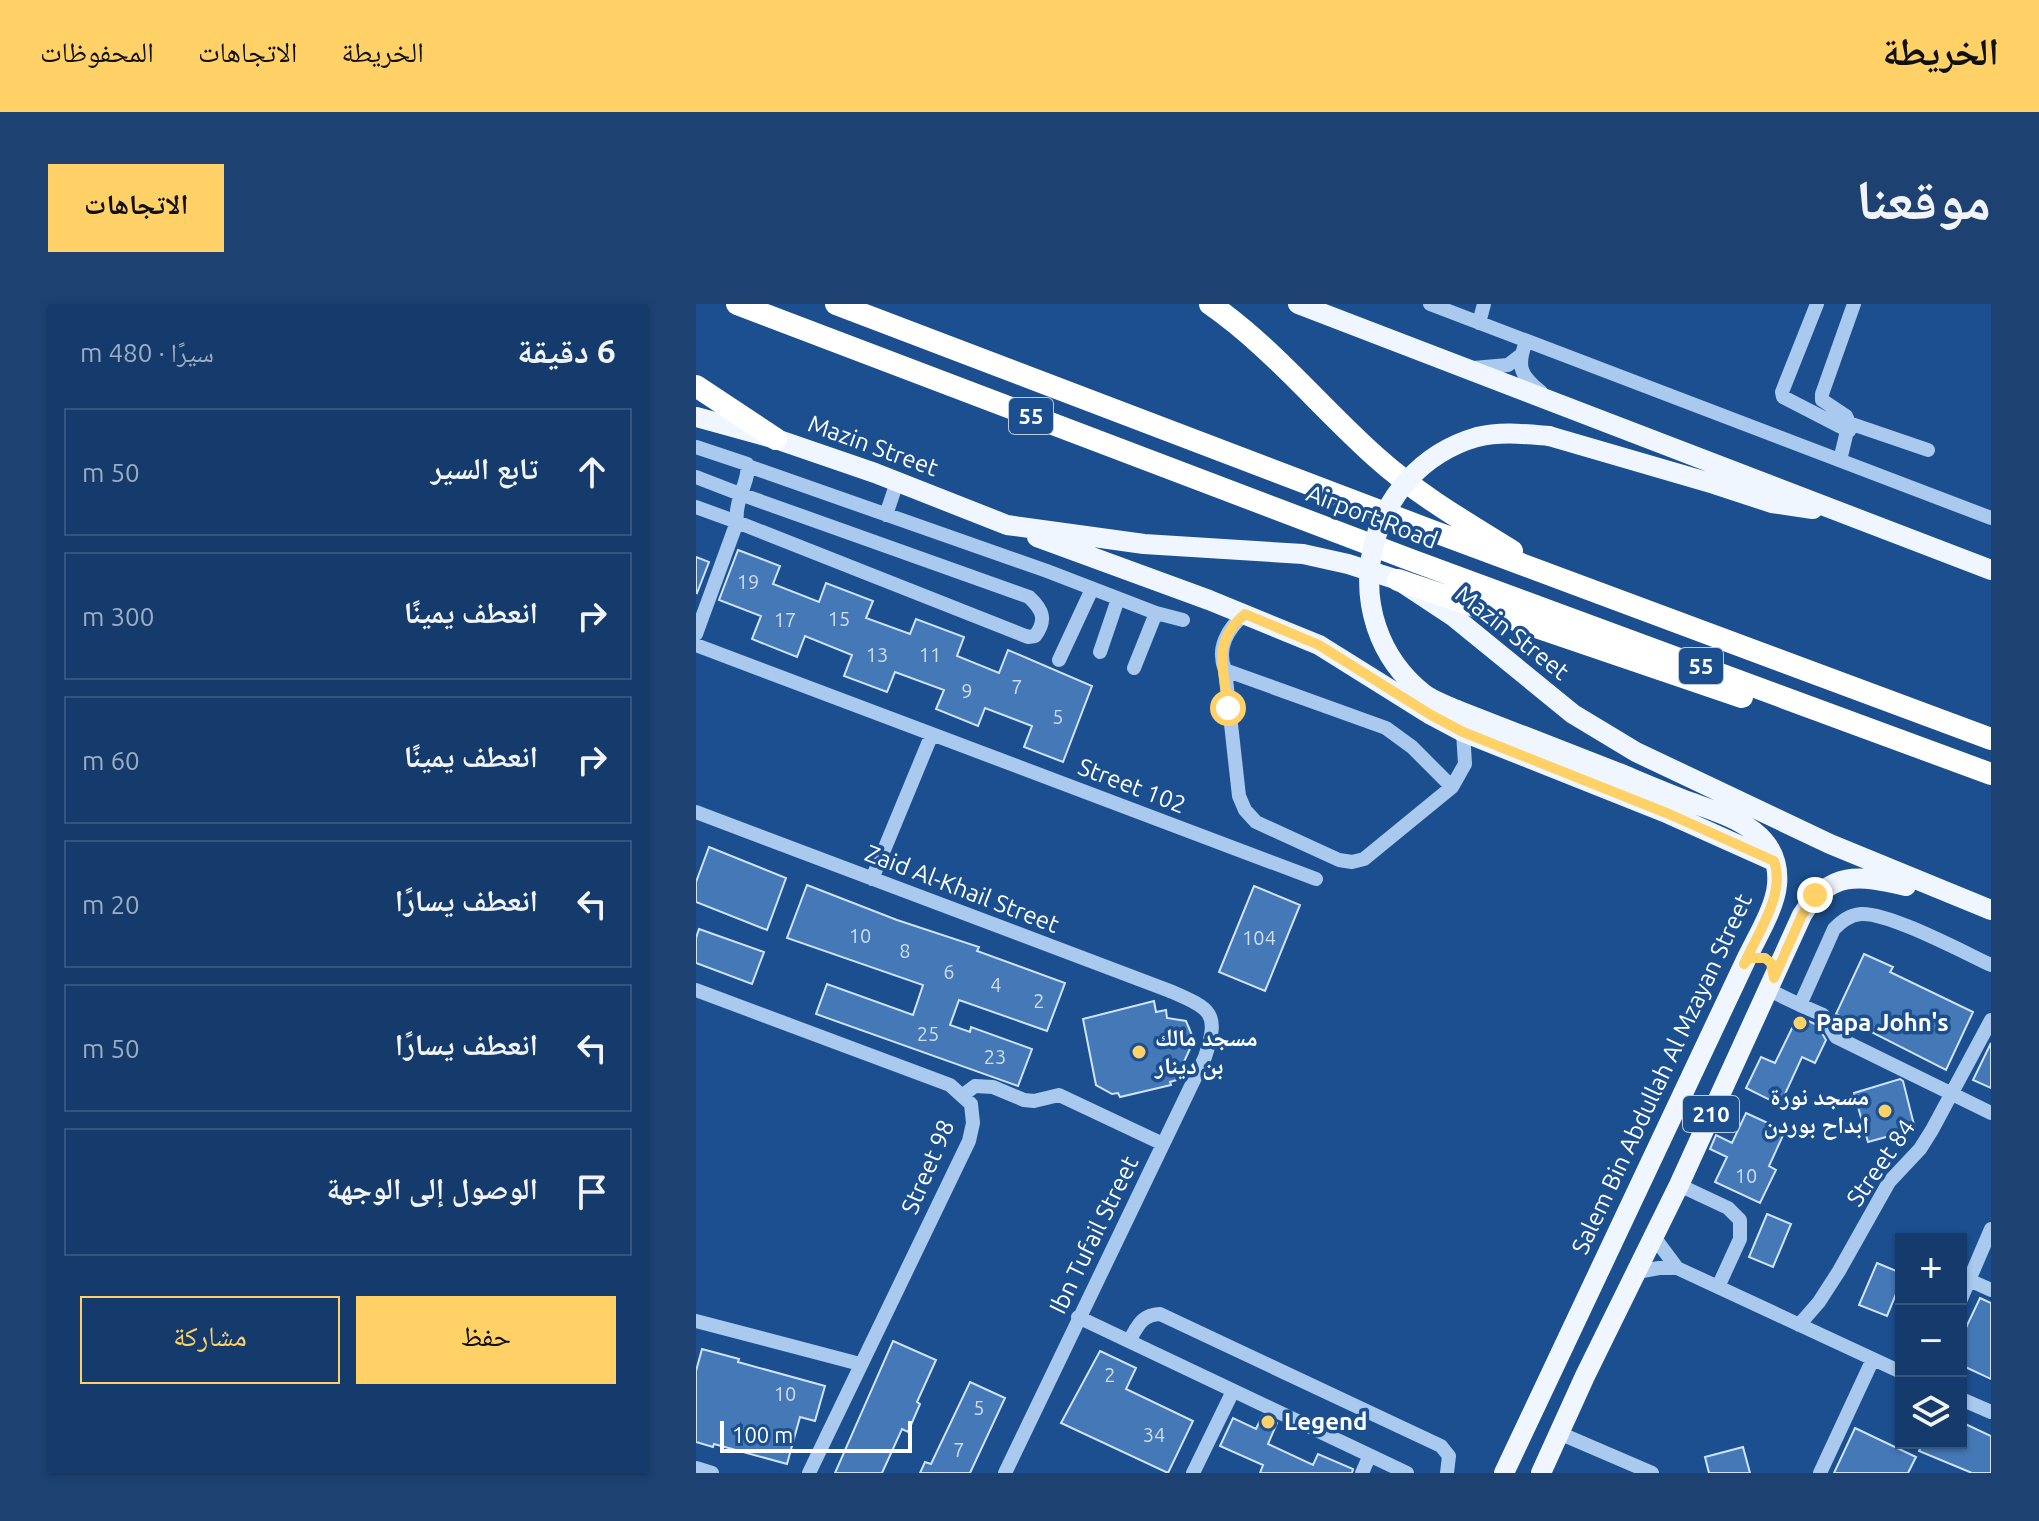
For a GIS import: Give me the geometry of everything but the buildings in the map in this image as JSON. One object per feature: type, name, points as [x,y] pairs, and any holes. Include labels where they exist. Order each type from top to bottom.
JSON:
[{"type":"highway","name":"Airport Road","points":[[737,304],[1411,560],[1991,774]]},
{"type":"highway","name":"Airport Road","points":[[836,304],[1554,577],[1991,739]]},
{"type":"highway","points":[[1210,304],[1256,340],[1377,458],[1441,507],[1554,577]]},
{"type":"highway","points":[[696,386],[776,439]]},
{"type":"highway","points":[[1398,580],[1779,709],[1796,713],[1826,712]]},
{"type":"main road","points":[[1298,304],[1991,570]]},
{"type":"main road","name":"Mazin Street","points":[[696,417],[776,439],[1007,525],[1144,544],[1303,554],[1398,580],[1454,617],[1573,714],[1636,752],[1830,844],[1991,910]]},
{"type":"main road","points":[[1774,861],[1765,841],[1742,822],[1426,695],[1400,670],[1381,639],[1370,604],[1369,568],[1376,533],[1391,500],[1415,472],[1444,451],[1478,437],[1513,432],[1549,436],[1772,503],[1845,513]]},
{"type":"main road","points":[[1007,525],[1319,645],[1463,732],[1681,819],[1774,861]]},
{"type":"main road","points":[[1619,773],[1830,844]]},
{"type":"main road","name":"Salem Bin Abdullah Al Mzayan Street","points":[[1504,1473],[1774,897],[1777,885],[1774,861]]},
{"type":"main road","name":"210","points":[[1541,1473],[1679,1185],[1802,915],[1815,895],[1832,883],[1874,879],[1963,898]]},
{"type":"main road","points":[[1744,964],[1749,958],[1765,958],[1771,963],[1771,984]]},
{"type":"main road","points":[[1558,1357],[1567,1355],[1577,1358],[1585,1376]]},
{"type":"street","points":[[1430,304],[1479,323],[1524,349],[1840,460],[1991,518]]},
{"type":"street","points":[[1479,323],[1484,304]]},
{"type":"street","points":[[1817,304],[1783,397],[1849,427],[1928,450]]},
{"type":"street","points":[[1840,460],[1849,427],[1846,416],[1822,400],[1854,304]]},
{"type":"street","points":[[1469,369],[1508,365],[1524,349]]},
{"type":"street","points":[[1524,349],[1520,363],[1525,377],[1551,400]]},
{"type":"street","points":[[696,447],[1047,571],[1156,613],[1183,620]]},
{"type":"street","points":[[696,634],[737,522],[735,506],[748,466]]},
{"type":"street","points":[[696,477],[1029,597],[1040,607],[1042,628],[1035,636],[1028,637],[696,507]]},
{"type":"street","points":[[886,515],[897,482]]},
{"type":"street","points":[[1059,660],[1092,589]]},
{"type":"street","points":[[1100,652],[1118,599]]},
{"type":"street","points":[[1134,668],[1156,613]]},
{"type":"street","points":[[1245,614],[1224,641],[1220,659],[1225,670],[1237,789],[1245,810],[1256,822],[1339,860],[1358,861],[1452,787],[1465,764],[1463,732]]},
{"type":"street","name":"Street 102","points":[[696,645],[1316,879]]},
{"type":"street","points":[[1225,670],[1386,728],[1412,747],[1452,787]]},
{"type":"street","points":[[872,879],[932,734]]},
{"type":"street","name":"Zaid Al-Khail Street","points":[[696,812],[1170,991],[1194,1002],[1210,1014]]},
{"type":"street","points":[[1800,1005],[1834,929],[1843,920],[1860,914],[1881,917],[1907,927],[1991,965]]},
{"type":"street","points":[[1771,984],[1800,1005],[1823,1015],[1836,1037],[1991,1113]]},
{"type":"street","name":"Street 98","points":[[696,990],[950,1085],[971,1104],[973,1123],[969,1141],[809,1473]]},
{"type":"street","name":"Ibn Tufail Street","points":[[1005,1473],[1205,1057],[1214,1031],[1210,1014]]},
{"type":"street","name":"Street 84","points":[[1799,1325],[1839,1271],[1889,1182],[1920,1149],[1991,1020]]},
{"type":"street","points":[[963,1095],[975,1086],[993,1087],[1024,1100],[1034,1101],[1059,1095],[1163,1144]]},
{"type":"street","points":[[1679,1185],[1728,1208],[1740,1220],[1740,1239],[1718,1287]]},
{"type":"street","points":[[1967,1285],[1991,1229]]},
{"type":"street","points":[[1654,1237],[1677,1268]]},
{"type":"street","points":[[1637,1272],[1677,1268],[1895,1369]]},
{"type":"street","points":[[1969,1280],[1991,1290]]},
{"type":"street","points":[[1129,1341],[1142,1319],[1160,1314],[1441,1446],[1449,1456],[1447,1473]]},
{"type":"street","points":[[1078,1317],[1407,1473]]},
{"type":"street","points":[[696,1321],[860,1364]]},
{"type":"street","points":[[1820,1473],[1873,1359]]},
{"type":"street","points":[[1193,1473],[1233,1391]]},
{"type":"street","points":[[1967,1402],[1991,1412]]},
{"type":"street","points":[[1559,1433],[1652,1473]]},
{"type":"street","points":[[1362,1473],[1369,1457]]},
{"type":"street","points":[[696,1468],[712,1473]]},
{"type":"place","name":"Papa John's","points":[[1800,1023]]},
{"type":"place","name":"مسجد مالك بن دينار","points":[[1139,1052]]},
{"type":"place","name":"مسجد نورة ابداح بوردن","points":[[1885,1111]]},
{"type":"place","name":"Legend","points":[[1268,1422]]},
{"type":"route","points":[[1228,708],[1225,670],[1220,659],[1228,633],[1245,614],[1319,645],[1463,732],[1669,814],[1774,861],[1777,885],[1774,897],[1744,964],[1749,958],[1765,958],[1771,963],[1774,978],[1802,915],[1815,895]]}]
